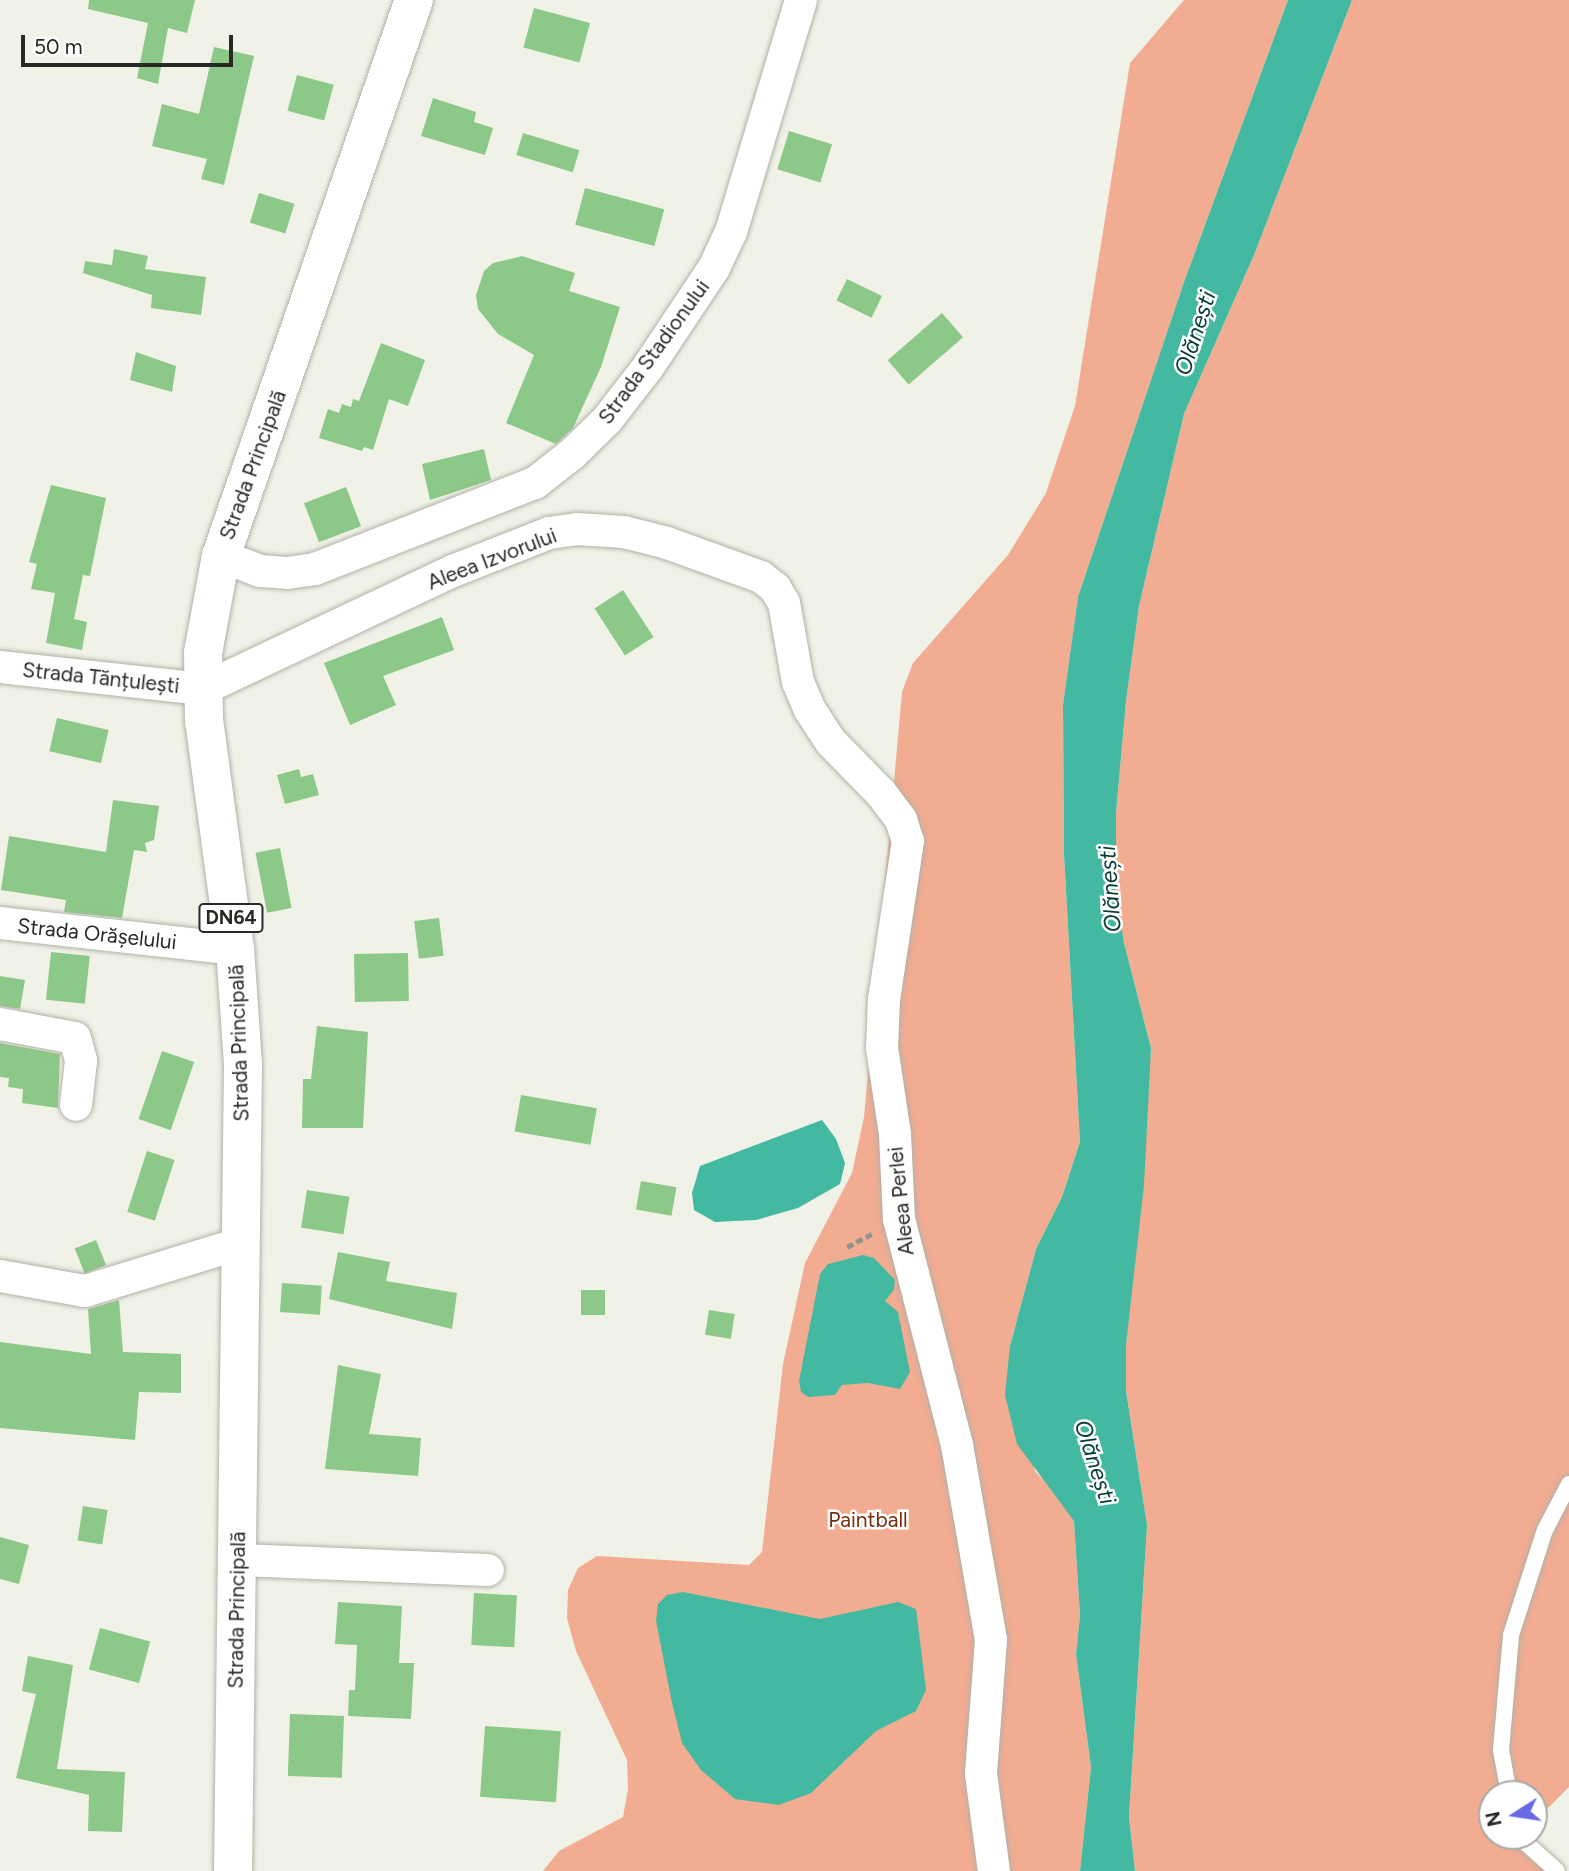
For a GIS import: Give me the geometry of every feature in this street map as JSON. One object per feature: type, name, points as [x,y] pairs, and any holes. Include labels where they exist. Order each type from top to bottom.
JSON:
[{"type":"main road","name":"Strada Principală","points":[[233,1871],[243,1065],[235,949],[203,690],[207,619],[221,556],[414,0]]},
{"type":"street","name":"Strada Stadionului","points":[[221,556],[260,571],[287,573],[316,569],[535,483],[607,420],[695,301],[731,232],[801,0]]},
{"type":"street","points":[[535,483],[549,533]]},
{"type":"street","name":"Aleea Izvorului","points":[[203,690],[366,610],[549,533],[578,529],[624,532],[667,543],[761,576],[784,603]]},
{"type":"street","name":"Aleea Perlei","points":[[784,603],[798,682],[810,710],[831,742],[881,793],[901,820],[908,841],[884,999],[882,1048],[895,1134],[899,1219],[957,1445],[991,1640],[981,1774],[994,1871]]},
{"type":"street","name":"Strada Tănțulești","points":[[0,667],[203,690]]},
{"type":"street","name":"Strada Orășelului","points":[[0,923],[235,949]]},
{"type":"street","points":[[0,1024],[75,1038],[81,1061],[76,1105]]},
{"type":"street","points":[[0,1276],[85,1291],[242,1244]]},
{"type":"street","points":[[237,1560],[488,1570]]},
{"type":"lane","points":[[1507,1780],[1502,1750],[1511,1635],[1545,1530],[1569,1484]]},
{"type":"lane","points":[[1534,1850],[1557,1871]]},
{"type":"green space","name":"Paintball","points":[[1184,0],[1288,0],[1184,282],[1078,597],[1063,705],[1064,854],[1080,1142],[1062,1197],[1036,1249],[1010,1346],[1035,1471],[1058,1495],[1074,1521],[1080,1616],[1076,1654],[1091,1767],[1080,1871],[543,1871],[559,1851],[623,1817],[628,1789],[627,1760],[576,1651],[567,1618],[568,1590],[578,1568],[597,1556],[749,1565],[762,1552],[783,1364],[805,1263],[852,1173],[864,1117],[902,692],[913,663],[1008,555],[1046,493],[1075,406],[1130,63]]},
{"type":"green space","points":[[1352,0],[1569,0],[1569,1787],[1548,1808],[1548,1780],[1478,1780],[1478,1850],[1536,1850],[1546,1871],[1135,1871],[1129,1817],[1147,1525],[1126,1391],[1126,1345],[1151,1048],[1124,943],[1116,891],[1116,813],[1126,701],[1139,606],[1184,414],[1254,255]]},
{"type":"water","name":"Olănești","points":[[1288,0],[1352,0],[1254,255],[1184,414],[1139,606],[1126,701],[1116,813],[1116,891],[1124,943],[1151,1048],[1144,1185],[1126,1345],[1126,1391],[1147,1525],[1129,1817],[1135,1871],[1080,1871],[1091,1767],[1076,1654],[1080,1616],[1074,1521],[1017,1444],[1005,1395],[1010,1346],[1036,1249],[1062,1197],[1080,1142],[1064,854],[1063,705],[1078,597],[1184,282]]},
{"type":"water","points":[[822,1120],[836,1139],[845,1163],[840,1184],[798,1208],[756,1220],[715,1222],[694,1210],[692,1193],[700,1166]]},
{"type":"water","points":[[863,1255],[874,1258],[895,1280],[894,1290],[885,1301],[898,1312],[910,1372],[900,1389],[868,1383],[842,1385],[835,1395],[808,1397],[801,1392],[799,1381],[820,1274],[828,1264]]},
{"type":"water","points":[[683,1592],[820,1619],[898,1602],[916,1609],[926,1690],[916,1711],[876,1731],[811,1793],[779,1805],[735,1799],[701,1770],[682,1743],[656,1621],[658,1604],[667,1595]]},
{"type":"building","points":[[89,0],[195,0],[187,33],[168,28],[158,84],[137,78],[148,23],[88,9]]},
{"type":"building","points":[[534,8],[590,23],[579,63],[523,48]]},
{"type":"building","points":[[214,47],[254,56],[224,185],[201,179],[207,159],[152,146],[162,104],[199,114]]},
{"type":"building","points":[[297,75],[334,85],[324,121],[287,111]]},
{"type":"building","points":[[433,98],[476,112],[474,122],[493,128],[485,155],[421,136]]},
{"type":"building","points":[[789,131],[832,144],[820,182],[777,169]]},
{"type":"building","points":[[523,133],[579,150],[573,172],[516,155]]},
{"type":"building","points":[[585,188],[664,209],[654,246],[575,225]]},
{"type":"building","points":[[259,193],[294,204],[285,233],[250,223]]},
{"type":"building","points":[[114,249],[148,256],[145,269],[206,277],[201,315],[151,308],[152,295],[83,273],[85,261],[112,265]]},
{"type":"building","points":[[522,256],[575,273],[569,291],[620,307],[601,367],[573,428],[556,444],[506,423],[534,355],[498,334],[478,309],[476,295],[484,271],[493,263]]},
{"type":"building","points":[[847,279],[882,296],[872,318],[836,301]]},
{"type":"building","points":[[942,313],[963,337],[909,384],[888,360]]},
{"type":"building","points":[[381,343],[425,360],[408,406],[389,399],[373,450],[364,447],[362,451],[319,438],[328,409],[339,413],[342,404],[351,407],[353,399],[359,401]]},
{"type":"building","points":[[136,352],[176,366],[172,392],[130,380]]},
{"type":"building","points":[[484,449],[491,480],[430,500],[422,464]]},
{"type":"building","points":[[51,485],[106,498],[90,576],[83,575],[74,619],[87,622],[82,650],[46,643],[55,593],[31,589],[37,564],[29,562]]},
{"type":"building","points":[[346,487],[361,526],[319,542],[304,503]]},
{"type":"building","points":[[623,590],[653,637],[625,655],[594,609]]},
{"type":"building","points":[[442,617],[454,650],[383,676],[396,705],[350,725],[324,663]]},
{"type":"building","points":[[57,718],[109,730],[101,763],[49,751]]},
{"type":"building","points":[[299,769],[301,777],[313,774],[319,795],[285,804],[277,775]]},
{"type":"building","points":[[113,800],[159,806],[154,840],[145,843],[147,852],[134,850],[122,918],[64,912],[66,900],[1,890],[9,836],[106,852]]},
{"type":"building","points":[[280,848],[292,908],[267,913],[255,853]]},
{"type":"building","points":[[439,918],[444,956],[419,959],[414,921]]},
{"type":"building","points":[[51,952],[90,956],[85,1004],[46,1000]]},
{"type":"building","points":[[408,953],[409,1001],[355,1002],[354,954]]},
{"type":"building","points":[[0,976],[25,980],[20,1009],[0,1006]]},
{"type":"building","points":[[317,1026],[368,1032],[363,1128],[302,1128],[303,1079],[311,1079]]},
{"type":"building","points":[[0,1043],[60,1054],[58,1108],[22,1103],[23,1089],[8,1087],[9,1078],[0,1077]]},
{"type":"building","points":[[162,1051],[194,1062],[171,1130],[139,1119]]},
{"type":"building","points":[[521,1095],[597,1108],[590,1145],[515,1131]]},
{"type":"building","points":[[147,1151],[175,1160],[155,1221],[127,1212]]},
{"type":"building","points":[[641,1181],[676,1187],[671,1216],[636,1210]]},
{"type":"building","points":[[307,1190],[349,1197],[344,1234],[301,1228]]},
{"type":"building","points":[[96,1240],[106,1265],[85,1274],[75,1249]]},
{"type":"building","points":[[338,1252],[390,1262],[386,1281],[457,1293],[452,1329],[329,1299]]},
{"type":"building","points":[[282,1283],[322,1286],[320,1315],[280,1312]]},
{"type":"building","points":[[581,1290],[605,1290],[605,1315],[581,1315]]},
{"type":"building","points":[[119,1300],[123,1352],[181,1354],[181,1393],[139,1392],[135,1440],[0,1428],[0,1342],[91,1354],[88,1309]]},
{"type":"building","points":[[709,1310],[735,1314],[731,1339],[705,1335]]},
{"type":"building","points":[[338,1365],[381,1374],[369,1434],[421,1438],[418,1476],[325,1469]]},
{"type":"building","points":[[83,1506],[108,1510],[102,1544],[78,1541]]},
{"type":"building","points":[[0,1537],[29,1545],[19,1584],[0,1579]]},
{"type":"building","points":[[474,1593],[517,1595],[514,1647],[471,1645]]},
{"type":"building","points":[[338,1602],[402,1606],[399,1663],[414,1663],[411,1719],[348,1716],[349,1690],[355,1690],[357,1645],[335,1644]]},
{"type":"building","points":[[100,1628],[150,1641],[139,1683],[89,1670]]},
{"type":"building","points":[[28,1656],[73,1665],[57,1769],[125,1772],[122,1832],[88,1831],[89,1795],[16,1778],[36,1694],[22,1691]]},
{"type":"building","points":[[290,1714],[344,1716],[342,1778],[288,1776]]},
{"type":"building","points":[[485,1726],[561,1731],[556,1802],[480,1797]]}]
